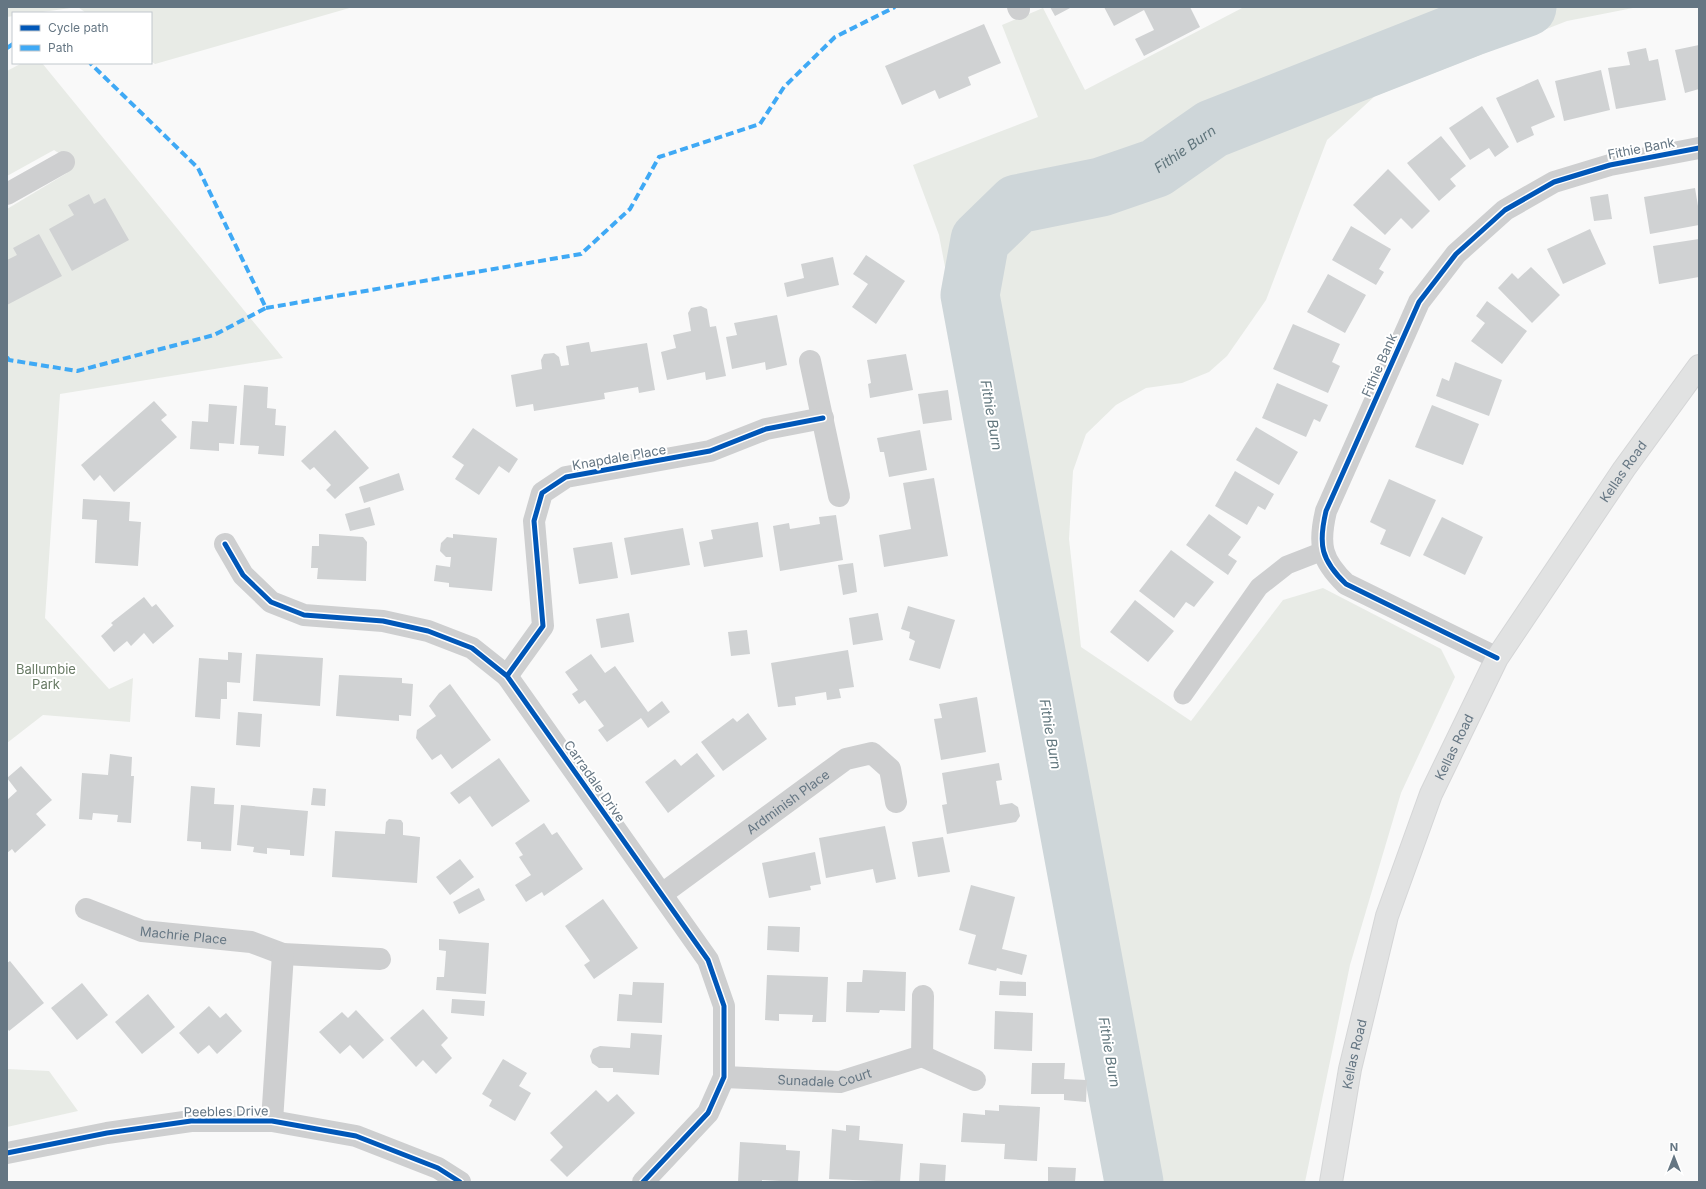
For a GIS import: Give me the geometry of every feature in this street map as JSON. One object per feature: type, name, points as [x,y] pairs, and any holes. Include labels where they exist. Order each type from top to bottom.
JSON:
[{"type":"main road","name":"Kellas Road","points":[[1331,1182],[1350,1069],[1387,916],[1431,794],[1497,658],[1624,469],[1699,366]]},
{"type":"street","name":"Fithie Bank","points":[[1497,658],[1346,584],[1331,569],[1323,551],[1321,530],[1326,511],[1419,302],[1456,254],[1506,210],[1554,182],[1610,165],[1699,148]]},
{"type":"street","points":[[7,194],[64,162]]},
{"type":"street","points":[[810,361],[839,496]]},
{"type":"street","name":"Knapdale Place","points":[[507,676],[543,626],[534,521],[542,493],[566,478],[710,451],[766,429],[822,418]]},
{"type":"street","name":"Carradale Drive","points":[[225,544],[243,575],[271,602],[304,615],[383,621],[428,631],[472,648],[507,676],[708,960],[724,1006],[724,1077],[708,1113],[643,1182]]},
{"type":"street","name":"Ardminish Place","points":[[662,894],[846,759],[872,753],[890,769],[896,802]]},
{"type":"street","name":"Machrie Place","points":[[86,909],[142,931],[251,942],[283,954],[380,959]]},
{"type":"street","points":[[272,1121],[283,954]]},
{"type":"street","points":[[923,996],[922,1056],[975,1080]]},
{"type":"street","name":"Sunadale Court","points":[[724,1077],[840,1082],[922,1056]]},
{"type":"street","name":"Peebles Drive","points":[[7,1153],[107,1133],[190,1121],[272,1121],[356,1136],[438,1168],[460,1182]]},
{"type":"lane","points":[[1183,695],[1259,588],[1287,565],[1323,551]]},
{"type":"green space","points":[[7,7],[78,7],[42,12],[12,12],[12,16],[7,17]]},
{"type":"green space","points":[[78,7],[353,7],[155,64],[152,62],[152,12],[85,12]]},
{"type":"green space","points":[[1244,7],[1638,7],[1567,21],[1375,96],[1327,140],[1266,300],[1227,356],[1209,372],[1182,383],[1146,388],[1116,405],[1086,434],[1073,471],[1069,539],[1081,647],[1191,721],[1283,600],[1323,588],[1441,649],[1455,677],[1401,793],[1350,965],[1305,1182],[1117,1182],[939,235],[913,165],[1038,117],[1002,25],[1043,8],[1085,90]]},
{"type":"green space","name":"Ballumbie Park","points":[[20,64],[43,64],[283,358],[60,394],[45,618],[109,689],[133,678],[130,722],[43,715],[7,743],[7,209],[67,173],[66,158],[54,150],[7,176],[7,71]]},
{"type":"green space","points":[[7,1069],[49,1071],[78,1111],[7,1127]]},
{"type":"building","points":[[1050,7],[1072,7],[1055,16]]},
{"type":"building","points":[[1104,7],[1190,7],[1200,27],[1144,56],[1135,39],[1154,30],[1144,10],[1114,26]]},
{"type":"building","points":[[984,24],[1001,63],[968,77],[971,85],[939,99],[935,90],[902,105],[885,66]]},
{"type":"building","points":[[1699,45],[1699,89],[1685,93],[1675,50]]},
{"type":"building","points":[[1646,48],[1649,61],[1658,59],[1666,100],[1616,109],[1608,68],[1630,65],[1627,52]]},
{"type":"building","points":[[1601,70],[1610,110],[1564,121],[1555,81]]},
{"type":"building","points":[[1538,79],[1555,117],[1531,127],[1534,135],[1517,143],[1496,98]]},
{"type":"building","points":[[1482,106],[1509,147],[1495,157],[1489,148],[1470,160],[1449,128]]},
{"type":"building","points":[[1441,136],[1466,166],[1450,179],[1456,186],[1439,201],[1407,163]]},
{"type":"building","points":[[1388,169],[1430,211],[1412,229],[1401,218],[1385,235],[1353,205]]},
{"type":"building","points":[[1695,188],[1699,212],[1699,225],[1650,234],[1644,197]]},
{"type":"building","points":[[89,194],[94,204],[105,198],[129,240],[72,271],[49,229],[74,215],[68,205]]},
{"type":"building","points":[[1608,194],[1612,219],[1594,221],[1590,197]]},
{"type":"building","points":[[1351,226],[1391,249],[1379,269],[1384,272],[1376,285],[1332,260]]},
{"type":"building","points":[[1590,229],[1606,264],[1563,284],[1547,249]]},
{"type":"building","points":[[39,234],[62,276],[7,305],[7,260],[17,255],[13,248]]},
{"type":"building","points":[[1699,239],[1699,277],[1659,284],[1653,246]]},
{"type":"building","points":[[866,255],[905,281],[876,324],[852,307],[868,284],[853,274]]},
{"type":"building","points":[[833,257],[839,285],[787,297],[784,283],[804,278],[801,264]]},
{"type":"building","points":[[1531,267],[1560,295],[1532,323],[1498,288],[1512,273],[1518,279]]},
{"type":"building","points":[[1328,274],[1366,295],[1345,333],[1307,312]]},
{"type":"building","points":[[1487,301],[1527,331],[1502,364],[1471,341],[1485,323],[1476,316]]},
{"type":"building","points":[[701,306],[707,309],[710,327],[716,326],[726,376],[706,380],[705,372],[667,380],[661,352],[676,348],[673,335],[691,331],[688,313],[691,308]]},
{"type":"building","points":[[777,315],[787,365],[766,370],[765,362],[732,369],[726,337],[737,335],[734,323]]},
{"type":"building","points":[[1293,324],[1340,344],[1332,362],[1340,366],[1328,393],[1273,369]]},
{"type":"building","points":[[589,342],[591,352],[647,343],[655,390],[639,393],[638,387],[604,393],[605,399],[534,411],[533,404],[516,407],[511,375],[542,369],[541,360],[544,354],[554,353],[559,357],[561,366],[569,365],[566,346]]},
{"type":"building","points":[[906,354],[913,390],[870,398],[868,384],[871,383],[867,360]]},
{"type":"building","points":[[1455,362],[1502,380],[1489,416],[1436,396],[1442,378],[1449,381]]},
{"type":"building","points":[[1277,383],[1328,405],[1320,422],[1314,419],[1306,437],[1262,418]]},
{"type":"building","points":[[244,385],[268,387],[267,408],[276,409],[275,425],[286,426],[284,456],[258,454],[259,446],[240,445]]},
{"type":"building","points":[[948,390],[952,420],[923,424],[918,394]]},
{"type":"building","points":[[154,401],[167,415],[161,420],[177,437],[114,492],[100,475],[94,481],[81,465]]},
{"type":"building","points":[[209,404],[237,406],[234,444],[219,443],[219,451],[190,449],[192,421],[208,422]]},
{"type":"building","points":[[1432,405],[1479,424],[1463,465],[1415,447]]},
{"type":"building","points":[[1256,427],[1298,452],[1279,485],[1236,460]]},
{"type":"building","points":[[473,428],[518,459],[509,473],[499,466],[479,495],[455,479],[464,465],[452,457]]},
{"type":"building","points":[[335,430],[369,468],[335,499],[326,490],[331,485],[314,467],[310,470],[301,461]]},
{"type":"building","points":[[920,430],[927,470],[889,477],[884,452],[880,452],[877,438]]},
{"type":"building","points":[[1235,471],[1274,494],[1265,510],[1258,506],[1247,525],[1215,506]]},
{"type":"building","points":[[399,473],[404,490],[364,503],[359,487]]},
{"type":"building","points":[[934,478],[948,556],[884,567],[879,535],[911,529],[903,483]]},
{"type":"building","points":[[1389,479],[1436,500],[1410,557],[1380,544],[1386,530],[1370,522]]},
{"type":"building","points":[[83,499],[130,502],[129,521],[141,522],[138,566],[95,563],[97,520],[82,519]]},
{"type":"building","points":[[370,507],[375,525],[350,531],[345,514]]},
{"type":"building","points":[[1209,514],[1241,537],[1228,555],[1237,561],[1228,575],[1186,545]]},
{"type":"building","points":[[836,515],[843,560],[780,571],[773,526],[789,523],[790,529],[820,524],[819,517]]},
{"type":"building","points":[[1442,517],[1483,537],[1465,575],[1423,555]]},
{"type":"building","points":[[758,522],[763,557],[704,567],[699,542],[713,539],[711,530]]},
{"type":"building","points":[[683,528],[690,565],[631,575],[624,538]]},
{"type":"building","points":[[319,534],[363,537],[367,542],[366,581],[317,579],[318,568],[311,568],[312,546],[319,546]]},
{"type":"building","points":[[453,534],[497,538],[492,591],[449,587],[449,583],[434,581],[436,565],[450,567],[451,557],[446,557],[440,551],[441,543],[447,537],[453,538]]},
{"type":"building","points":[[612,542],[618,578],[579,584],[573,548]]},
{"type":"building","points":[[1171,550],[1214,582],[1194,607],[1186,602],[1174,618],[1139,591]]},
{"type":"building","points":[[853,563],[857,592],[843,595],[838,565]]},
{"type":"building","points":[[144,597],[152,607],[156,604],[174,626],[153,644],[144,633],[131,646],[127,641],[114,652],[101,636],[113,625],[111,623]]},
{"type":"building","points":[[1135,600],[1174,631],[1148,662],[1110,632]]},
{"type":"building","points":[[908,606],[955,620],[940,669],[909,660],[915,641],[909,638],[910,632],[901,629]]},
{"type":"building","points":[[629,613],[634,642],[601,648],[596,619]]},
{"type":"building","points":[[878,613],[883,640],[853,645],[849,618]]},
{"type":"building","points":[[747,630],[750,654],[731,656],[728,632]]},
{"type":"building","points":[[848,650],[854,687],[839,689],[841,698],[827,700],[826,692],[795,697],[796,705],[778,707],[771,663]]},
{"type":"building","points":[[228,652],[242,653],[240,683],[227,682],[227,699],[221,699],[220,719],[195,717],[199,658],[228,660]]},
{"type":"building","points":[[256,654],[323,658],[320,706],[253,701]]},
{"type":"building","points":[[591,654],[605,673],[615,666],[648,712],[662,701],[670,712],[648,728],[641,718],[607,742],[598,730],[604,726],[585,700],[579,704],[572,694],[578,690],[565,672]]},
{"type":"building","points":[[339,675],[402,678],[402,683],[413,684],[411,716],[399,715],[399,721],[336,716]]},
{"type":"building","points":[[450,684],[491,740],[452,769],[441,754],[432,760],[416,738],[417,730],[436,716],[429,706],[439,693]]},
{"type":"building","points":[[977,697],[986,752],[941,760],[934,719],[942,718],[939,704]]},
{"type":"building","points":[[238,712],[262,714],[260,747],[236,745]]},
{"type":"building","points":[[748,713],[767,739],[723,771],[701,742],[733,718],[737,722]]},
{"type":"building","points":[[697,753],[715,776],[668,813],[645,782],[675,759],[681,766]]},
{"type":"building","points":[[110,754],[132,757],[131,776],[134,776],[131,823],[117,822],[118,815],[93,813],[92,820],[79,819],[82,773],[108,775]]},
{"type":"building","points":[[499,758],[530,801],[492,827],[470,796],[459,804],[450,793]]},
{"type":"building","points":[[999,763],[1002,780],[996,781],[1000,805],[1012,803],[1018,807],[1020,816],[1016,822],[947,834],[942,805],[947,804],[942,773]]},
{"type":"building","points":[[21,766],[52,800],[36,814],[46,825],[15,853],[12,849],[7,853],[7,800],[17,791],[7,778]]},
{"type":"building","points":[[191,786],[215,788],[214,804],[234,805],[231,851],[201,849],[201,842],[187,841]]},
{"type":"building","points":[[313,788],[326,789],[325,806],[311,805]]},
{"type":"building","points":[[241,805],[308,811],[304,856],[290,855],[290,850],[267,848],[267,854],[253,852],[254,847],[237,845]]},
{"type":"building","points":[[389,819],[401,820],[403,823],[403,835],[420,837],[417,883],[332,877],[335,831],[385,834],[386,822]]},
{"type":"building","points":[[544,823],[552,835],[557,832],[583,869],[544,896],[542,892],[526,902],[515,885],[531,875],[519,857],[523,855],[515,843]]},
{"type":"building","points":[[885,826],[896,879],[876,883],[873,869],[826,878],[819,838]]},
{"type":"building","points":[[943,837],[950,872],[918,877],[912,842]]},
{"type":"building","points":[[815,852],[821,884],[810,886],[811,890],[769,898],[762,863]]},
{"type":"building","points":[[460,859],[474,877],[450,895],[436,877]]},
{"type":"building","points":[[971,885],[1015,897],[1002,949],[1027,955],[1022,975],[997,968],[996,971],[968,964],[976,935],[959,930]]},
{"type":"building","points":[[479,888],[485,900],[459,914],[453,902]]},
{"type":"building","points":[[603,899],[638,948],[594,979],[584,965],[590,961],[565,926]]},
{"type":"building","points":[[768,926],[800,927],[799,952],[767,950]]},
{"type":"building","points":[[439,939],[489,943],[486,994],[436,990],[437,977],[444,977],[446,951],[439,950]]},
{"type":"building","points":[[10,961],[44,1003],[9,1031],[7,1028],[7,963]]},
{"type":"building","points":[[863,970],[906,972],[905,1011],[880,1010],[879,1013],[846,1012],[847,982],[862,982]]},
{"type":"building","points":[[767,975],[828,977],[826,1022],[812,1022],[813,1015],[779,1014],[779,1021],[765,1020]]},
{"type":"building","points":[[1000,981],[1026,982],[1026,996],[999,995]]},
{"type":"building","points":[[633,982],[664,983],[662,1023],[617,1021],[619,994],[632,995]]},
{"type":"building","points":[[82,983],[108,1015],[77,1040],[51,1008]]},
{"type":"building","points":[[148,994],[175,1027],[142,1054],[115,1022]]},
{"type":"building","points":[[452,999],[485,1001],[484,1016],[451,1013]]},
{"type":"building","points":[[209,1006],[220,1018],[226,1013],[242,1031],[217,1054],[209,1045],[198,1054],[179,1033]]},
{"type":"building","points":[[423,1009],[448,1038],[441,1045],[452,1058],[436,1074],[423,1060],[416,1067],[390,1038]]},
{"type":"building","points":[[356,1010],[384,1040],[363,1059],[350,1045],[340,1054],[319,1032],[342,1012],[348,1018]]},
{"type":"building","points":[[995,1011],[1033,1013],[1032,1051],[994,1049]]},
{"type":"building","points":[[631,1033],[662,1035],[659,1075],[613,1072],[613,1068],[599,1068],[592,1063],[590,1056],[593,1049],[600,1046],[630,1048]]},
{"type":"building","points":[[503,1059],[527,1073],[519,1086],[531,1093],[515,1121],[489,1106],[492,1100],[482,1094]]},
{"type":"building","points":[[1032,1063],[1065,1063],[1064,1079],[1087,1080],[1086,1102],[1064,1100],[1064,1094],[1031,1094]]},
{"type":"building","points":[[596,1090],[608,1102],[617,1094],[635,1113],[567,1177],[550,1160],[563,1147],[550,1133]]},
{"type":"building","points":[[999,1105],[1040,1107],[1037,1161],[1004,1159],[1005,1144],[961,1142],[963,1113],[985,1115],[985,1110],[999,1111]]},
{"type":"building","points":[[846,1125],[860,1126],[859,1140],[903,1144],[900,1182],[829,1179],[832,1129],[846,1131]]},
{"type":"building","points":[[740,1142],[786,1145],[786,1150],[800,1151],[798,1182],[762,1180],[762,1182],[738,1182]]},
{"type":"building","points":[[920,1163],[946,1165],[945,1182],[919,1182]]},
{"type":"building","points":[[1048,1167],[1076,1168],[1075,1182],[1048,1182]]},
{"type":"waterway","name":"Fithie Burn","points":[[1134,1182],[970,295],[980,240],[1017,204],[1101,187],[1156,168],[1212,129],[1471,27],[1527,7]]},
{"type":"marked path","points":[[266,308],[581,254],[630,209],[659,157],[760,124],[784,87],[835,37],[895,7]]},
{"type":"marked path","points":[[7,48],[12,45]]},
{"type":"marked path","points":[[7,357],[9,360],[77,371],[214,335],[266,308],[198,168],[91,64]]},
{"type":"cycle path","points":[[1497,658],[1346,584],[1331,567],[1324,551],[1322,533],[1326,511],[1419,302],[1456,254],[1505,210],[1554,182],[1610,165],[1699,148]]},
{"type":"cycle path","points":[[507,676],[543,626],[534,521],[542,493],[566,477],[710,451],[766,429],[823,418]]},
{"type":"cycle path","points":[[225,544],[243,575],[271,602],[304,615],[383,621],[428,631],[472,648],[507,676],[708,960],[724,1006],[724,1077],[708,1113],[643,1182]]},
{"type":"cycle path","points":[[7,1153],[107,1133],[191,1121],[272,1121],[356,1136],[438,1168],[460,1182]]}]
